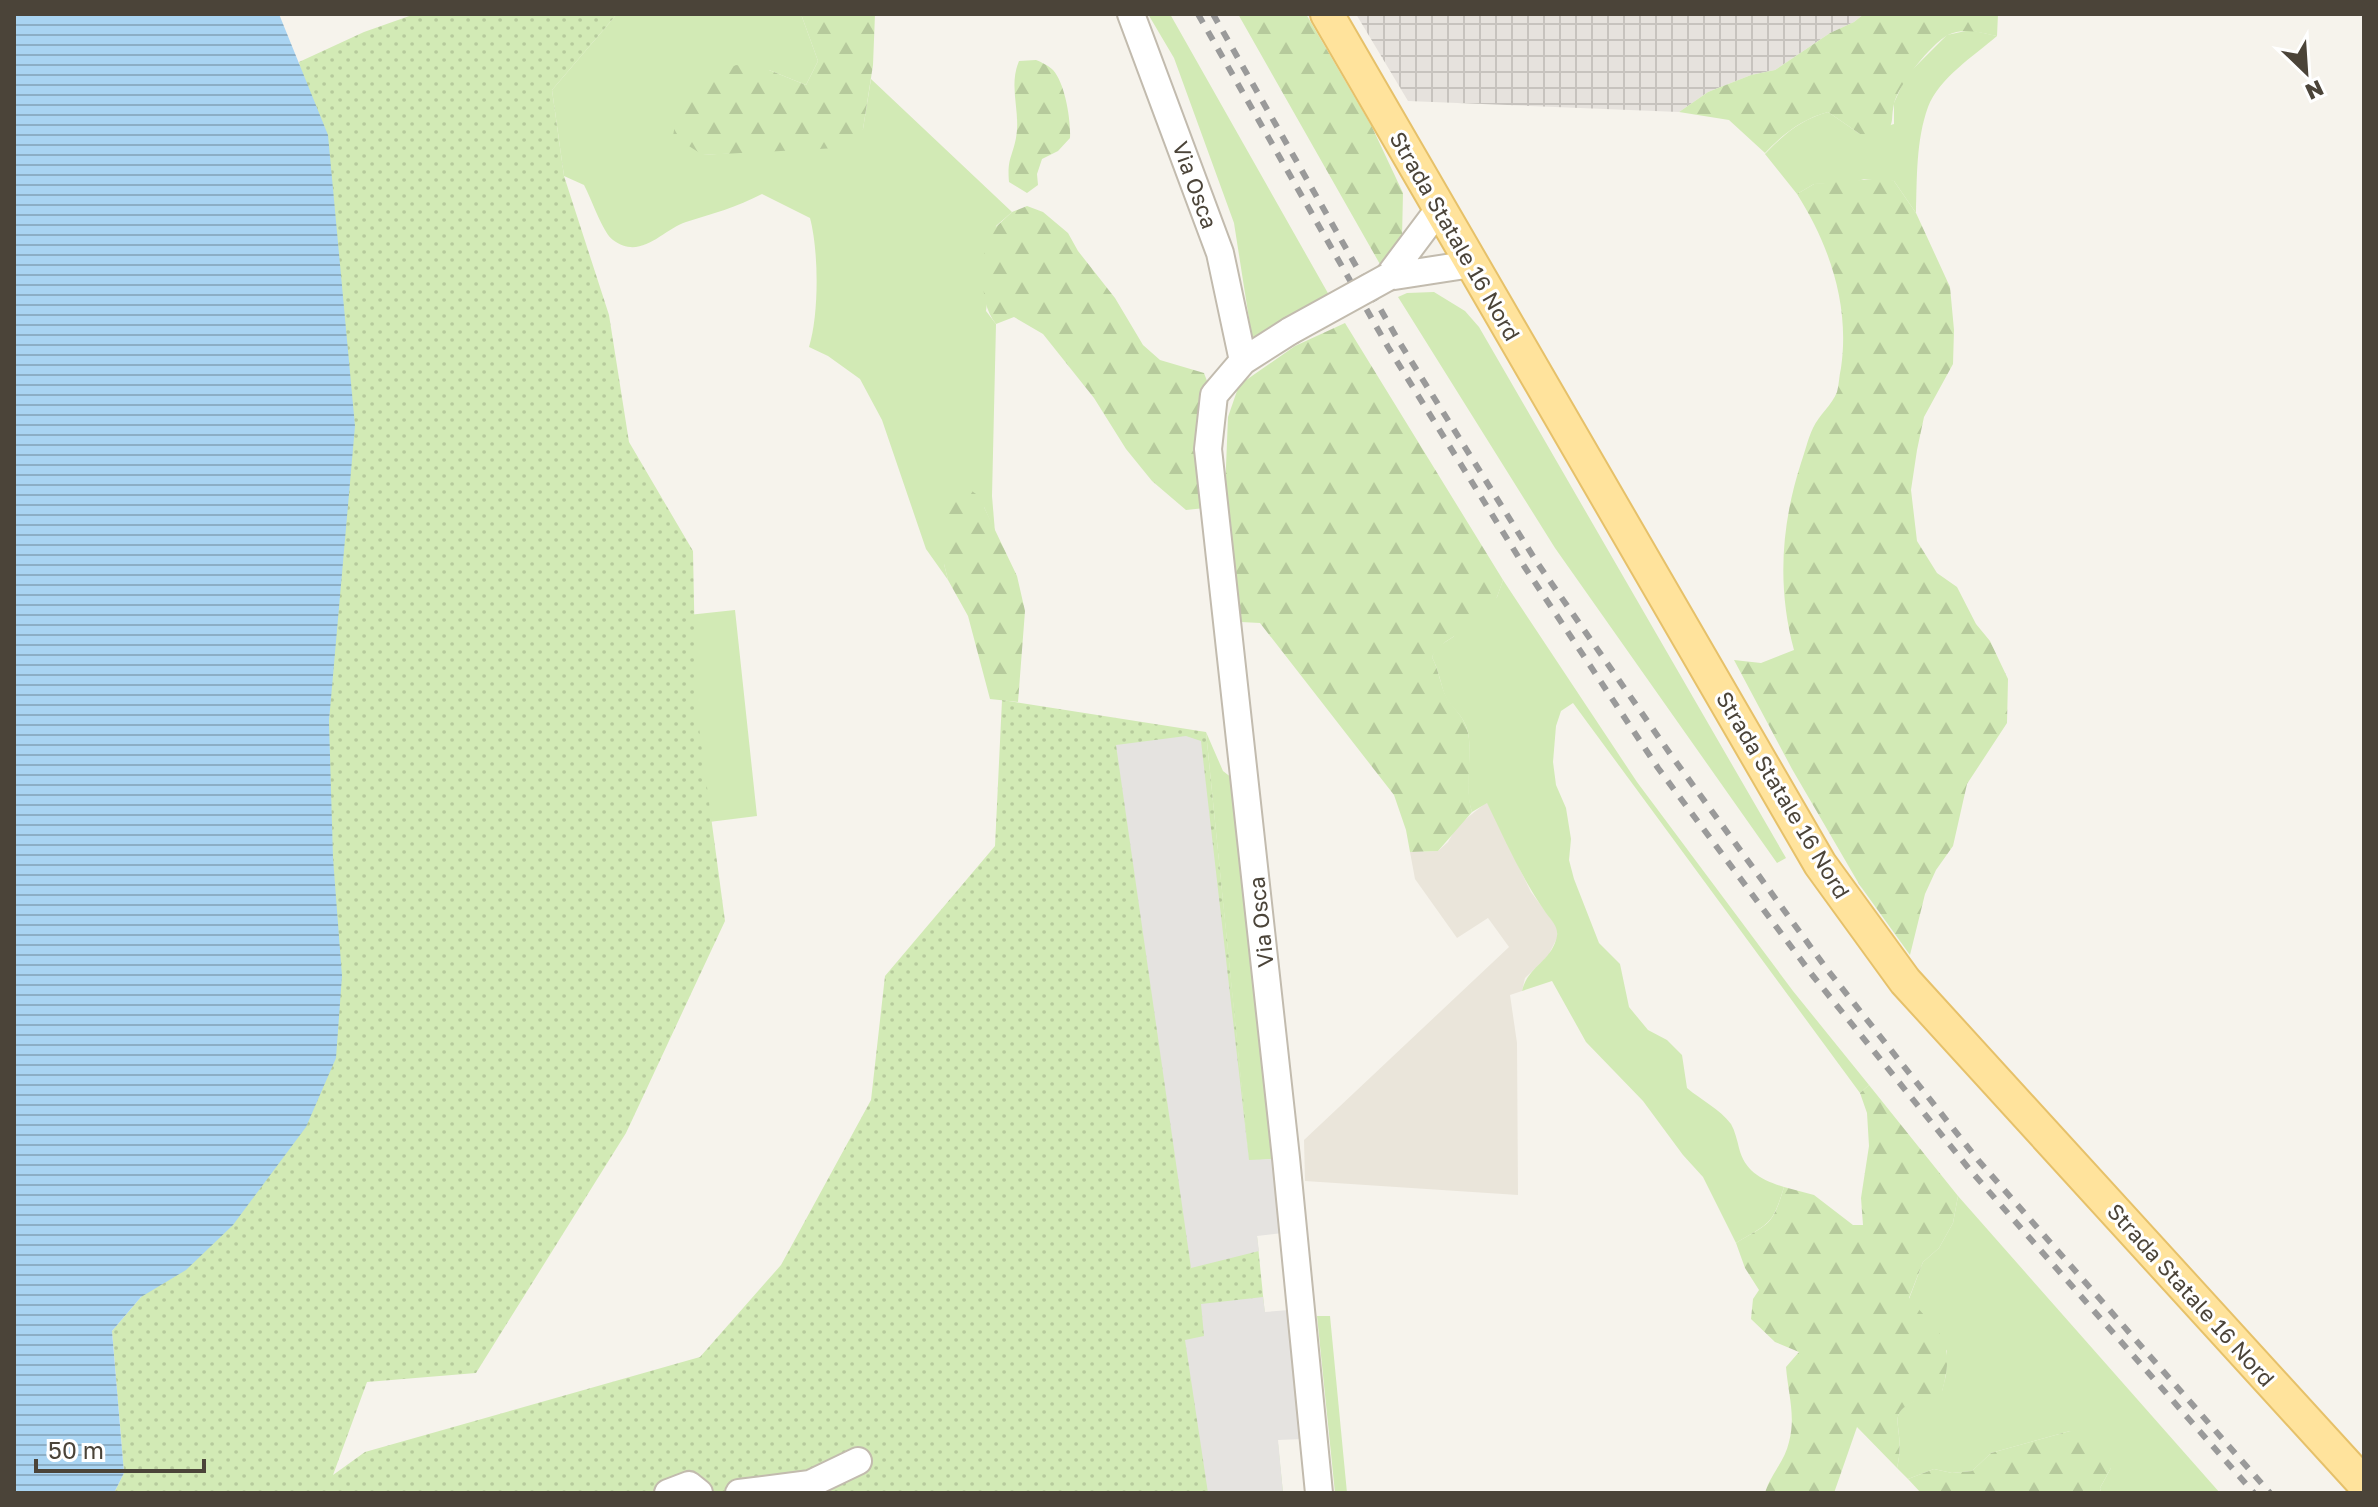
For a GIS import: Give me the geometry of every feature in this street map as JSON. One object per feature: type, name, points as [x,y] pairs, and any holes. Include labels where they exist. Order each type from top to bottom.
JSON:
[{"type":"main road","name":"Strada Statale 16 Nord","points":[[1327,14],[1820,864],[1862,924],[1905,981],[2364,1484]]},
{"type":"street","name":"Via Osca","points":[[1131,14],[1220,253],[1243,361]]},
{"type":"street","points":[[1388,277],[1439,209]]},
{"type":"street","points":[[1388,277],[1472,264]]},
{"type":"street","name":"Via Osca","points":[[1319,1493],[1286,1158],[1208,449],[1214,395],[1243,361],[1388,277]]},
{"type":"street","points":[[739,1493],[812,1488],[858,1461]]},
{"type":"street","points":[[668,1493],[689,1485],[699,1493]]},
{"type":"shaded area","points":[[1356,14],[1864,14],[1775,70],[1751,75],[1708,92],[1679,112],[1408,101]]},
{"type":"shaded area","points":[[1186,736],[1201,741],[1249,1160],[1273,1159],[1282,1233],[1257,1236],[1259,1251],[1191,1268],[1116,745]]},
{"type":"shaded area","points":[[1487,802],[1531,892],[1557,927],[1557,938],[1548,956],[1525,978],[1522,991],[1510,995],[1517,1043],[1518,1195],[1305,1181],[1304,1140],[1509,947],[1488,918],[1457,938],[1415,879],[1410,852],[1438,851],[1448,842],[1457,826]]},
{"type":"shaded area","points":[[1263,1297],[1265,1312],[1289,1310],[1303,1439],[1278,1440],[1283,1493],[1208,1493],[1185,1340],[1204,1336],[1201,1304]]},
{"type":"green space","points":[[415,14],[617,14],[552,90],[564,176],[609,315],[629,442],[693,551],[696,705],[725,921],[626,1133],[476,1373],[367,1382],[333,1475],[365,1452],[700,1357],[781,1265],[871,1100],[885,976],[995,846],[1002,700],[1206,732],[1283,1493],[114,1493],[124,1473],[112,1331],[141,1297],[329,721],[336,226],[299,62],[364,32]]},
{"type":"green space","points":[[617,14],[801,14],[818,61],[806,85],[769,70],[703,155],[745,152],[863,129],[871,79],[1012,212],[996,226],[986,311],[996,324],[992,496],[995,532],[984,507],[944,564],[948,580],[926,549],[882,420],[860,379],[828,356],[809,347],[817,283],[810,218],[762,194],[686,222],[642,246],[623,246],[605,230],[584,185],[564,176],[552,90]]},
{"type":"green space","points":[[801,14],[875,14],[873,65],[863,129],[837,148],[703,155],[673,136],[678,107],[693,86],[736,65],[769,70],[806,85],[818,61]]},
{"type":"green space","points":[[1148,14],[1170,14],[1329,295],[1252,338],[1234,223],[1174,58]]},
{"type":"green space","points":[[1238,14],[1306,14],[1372,127],[1403,193],[1402,238],[1381,266]]},
{"type":"green space","points":[[1864,14],[1998,14],[1997,36],[1960,31],[1948,35],[1933,47],[1902,86],[1894,104],[1891,124],[1883,138],[1860,134],[1828,112],[1794,128],[1765,153],[1729,120],[1679,112],[1708,92],[1751,75],[1775,70]]},
{"type":"green space","points":[[1970,30],[1997,36],[1949,77],[1933,96],[1919,146],[1916,213],[1894,181],[1864,179],[1852,183],[1814,184],[1797,194],[1765,154],[1794,128],[1828,112],[1860,134],[1894,124],[1894,103],[1906,76],[1947,35]]},
{"type":"green space","points":[[1036,60],[1053,70],[1061,84],[1070,138],[1058,151],[1042,159],[1037,174],[1038,185],[1027,193],[1009,182],[1009,163],[1017,128],[1016,71],[1019,61]]},
{"type":"green space","points":[[1884,178],[1894,181],[1916,213],[1950,287],[1954,330],[1953,364],[1924,417],[1917,450],[1911,490],[1917,541],[1937,573],[1957,587],[1976,624],[1990,641],[2008,679],[2007,723],[1967,784],[1953,846],[1936,870],[1925,894],[1910,955],[1859,884],[1792,769],[1734,660],[1761,663],[1794,650],[1783,579],[1789,510],[1810,436],[1837,392],[1841,368],[1843,322],[1835,277],[1819,234],[1797,194],[1814,184]]},
{"type":"green space","points":[[1027,206],[1043,212],[1068,233],[1078,251],[1115,298],[1143,345],[1160,360],[1204,373],[1207,381],[1204,405],[1205,508],[1186,510],[1152,481],[1126,449],[1094,398],[1043,334],[1014,317],[996,324],[990,315],[983,282],[986,236],[1012,212]]},
{"type":"green space","points":[[1434,292],[1465,311],[1479,327],[1786,858],[1777,863],[1555,548],[1398,297],[1407,293]]},
{"type":"green space","points":[[1345,323],[1503,580],[1486,614],[1443,644],[1432,657],[1445,694],[1464,721],[1468,733],[1472,812],[1438,851],[1410,852],[1394,795],[1260,623],[1241,622],[1225,491],[1228,417],[1239,385],[1295,346]]},
{"type":"green space","points":[[965,486],[976,494],[984,507],[1017,576],[1025,611],[1018,702],[990,699],[968,616],[948,580],[944,564],[947,508],[953,490]]},
{"type":"green space","points":[[1503,580],[1637,782],[1793,991],[1869,1085],[1860,1093],[1573,703],[1561,711],[1556,726],[1553,762],[1556,785],[1566,808],[1571,839],[1569,860],[1574,879],[1599,943],[1620,964],[1629,1007],[1648,1030],[1667,1040],[1682,1055],[1687,1088],[1731,1124],[1750,1169],[1784,1187],[1768,1222],[1736,1243],[1703,1177],[1643,1101],[1586,1042],[1552,981],[1522,991],[1529,976],[1553,948],[1556,929],[1522,873],[1487,803],[1472,812],[1468,790],[1468,733],[1463,720],[1446,697],[1432,657],[1436,648],[1453,637],[1497,597]]},
{"type":"green space","points":[[735,610],[757,816],[701,823],[679,616]]},
{"type":"green space","points":[[1206,732],[1223,771],[1232,778],[1273,1159],[1249,1161]]},
{"type":"green space","points":[[1869,1085],[1958,1196],[1953,1223],[1939,1248],[1923,1262],[1909,1298],[1943,1339],[1947,1360],[1942,1392],[1907,1405],[1900,1412],[1897,1468],[1857,1427],[1834,1493],[1765,1493],[1789,1442],[1792,1414],[1786,1367],[1799,1352],[1775,1342],[1751,1319],[1753,1299],[1759,1290],[1745,1268],[1736,1243],[1773,1217],[1784,1187],[1814,1195],[1853,1225],[1863,1225],[1861,1198],[1869,1146],[1867,1113],[1860,1093]]},
{"type":"green space","points":[[1958,1196],[2220,1493],[2101,1493],[2100,1488],[2111,1468],[2070,1431],[1991,1453],[1972,1471],[1952,1473],[1934,1469],[1908,1479],[1897,1468],[1900,1411],[1920,1398],[1942,1391],[1946,1375],[1947,1351],[1909,1299],[1923,1262],[1939,1248],[1953,1223]]},
{"type":"green space","points":[[1317,1316],[1330,1316],[1347,1493],[1335,1493]]},
{"type":"green space","points":[[2070,1431],[2092,1434],[2108,1450],[2111,1468],[2100,1488],[2101,1493],[1921,1493],[1908,1479],[1934,1469],[1952,1473],[1972,1471],[1991,1453]]},
{"type":"water","points":[[14,14],[279,14],[328,135],[355,426],[329,721],[333,858],[342,976],[336,1058],[306,1127],[233,1225],[186,1270],[141,1297],[112,1331],[124,1473],[114,1493],[14,1493]]},
{"type":"railway","points":[[1198,14],[1388,347],[1524,566],[1658,768],[1813,976],[1970,1170],[2254,1493]]},
{"type":"railway","points":[[1213,14],[1398,340],[1536,561],[1671,755],[1826,968],[1978,1160],[2270,1493]]}]
